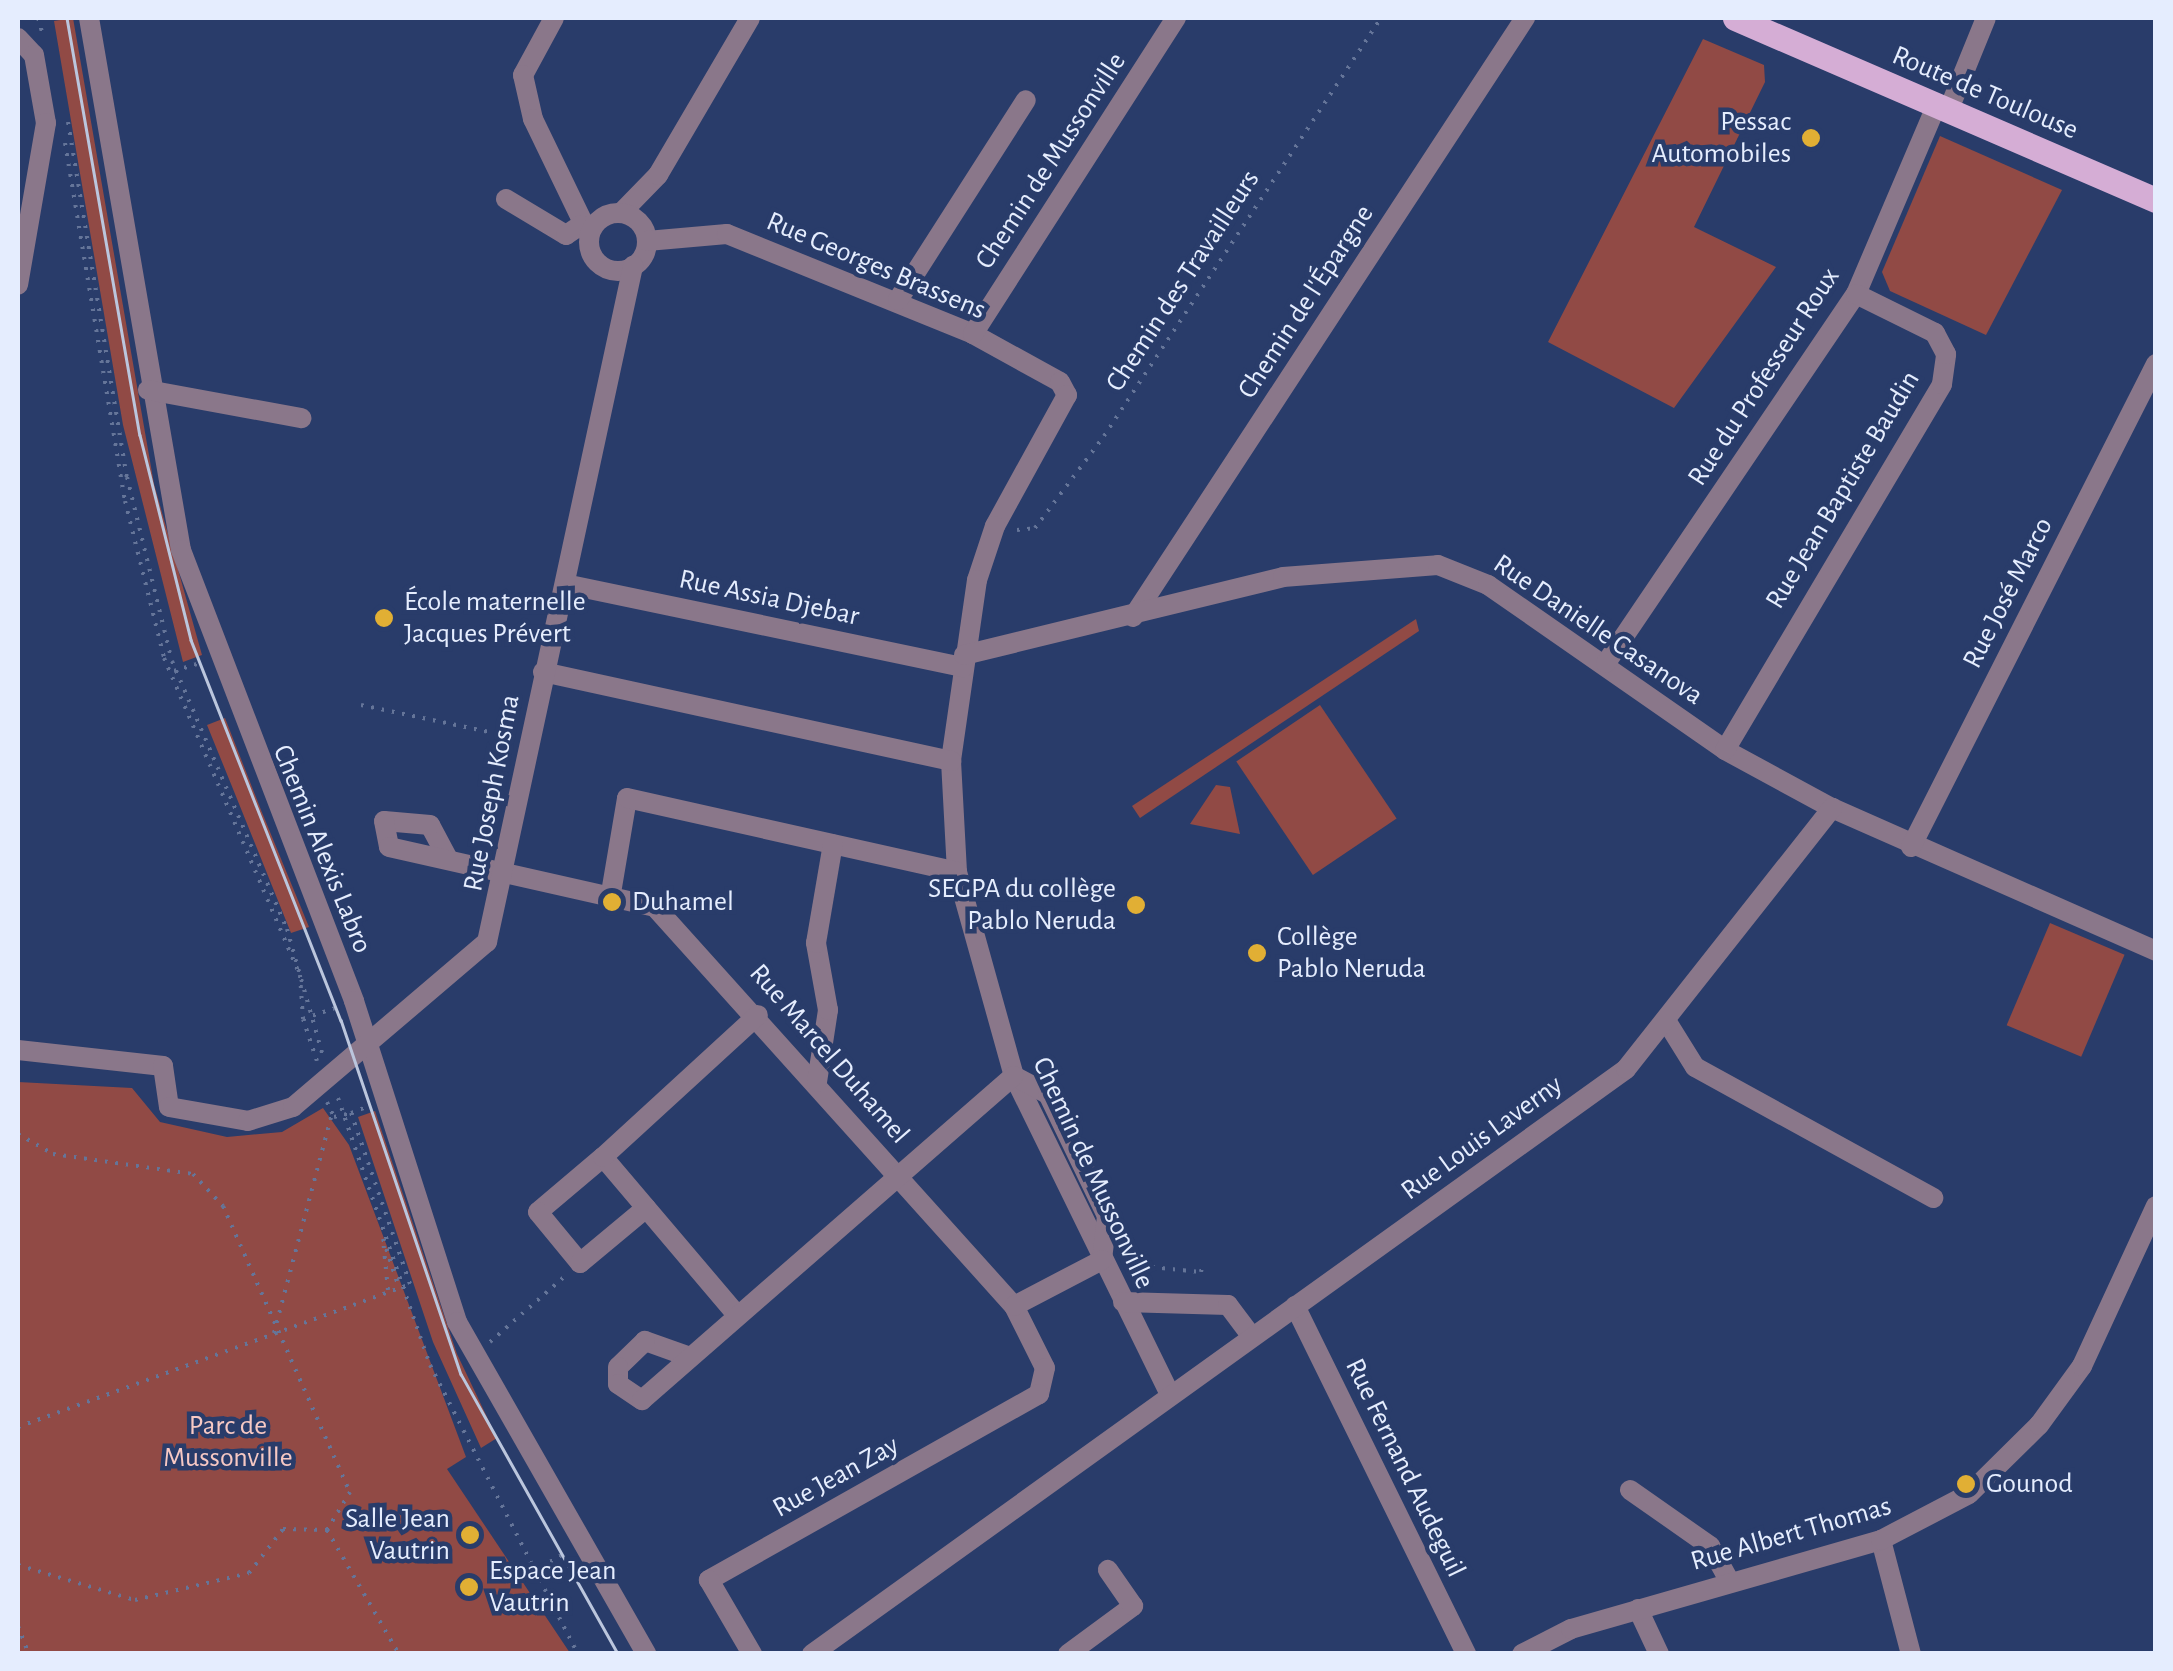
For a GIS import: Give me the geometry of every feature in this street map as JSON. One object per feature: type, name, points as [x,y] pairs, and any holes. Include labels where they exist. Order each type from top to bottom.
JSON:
[{"type":"main road","name":"Route de Toulouse","points":[[1736,18],[2156,200]]},
{"type":"street","name":"Chemin Alexis Labro","points":[[90,18],[148,390],[181,550],[218,657],[369,1045],[473,1357],[646,1654]]},
{"type":"street","points":[[554,18],[524,76],[532,120],[601,266],[634,266],[647,241],[622,212]]},
{"type":"street","points":[[506,198],[566,235],[585,230],[605,215],[622,212],[658,176],[750,18]]},
{"type":"street","name":"Chemin de Mussonville","points":[[972,334],[1176,18]]},
{"type":"street","name":"Chemin de l'Épargne","points":[[1132,617],[1525,18]]},
{"type":"street","name":"Rue du Professeur Roux","points":[[1606,663],[1856,294],[1986,18]]},
{"type":"street","points":[[18,38],[34,55],[46,123],[18,285]]},
{"type":"street","points":[[898,300],[1026,100]]},
{"type":"street","name":"Rue Georges Brassens","points":[[647,241],[727,234],[898,300],[972,334],[1060,382],[1067,395]]},
{"type":"street","name":"Rue Joseph Kosma","points":[[18,1050],[163,1066],[169,1108],[248,1121],[293,1107],[487,942],[634,266]]},
{"type":"street","name":"Rue Jean Baptiste Baudin","points":[[1725,750],[1942,384],[1946,354],[1935,333],[1856,294]]},
{"type":"street","name":"Rue José Marco","points":[[1911,847],[2156,364]]},
{"type":"street","points":[[148,390],[300,418]]},
{"type":"street","name":"Chemin de Mussonville","points":[[1067,395],[995,526],[963,661],[950,760],[957,872],[1014,1076],[1170,1394]]},
{"type":"street","name":"Rue Danielle Casanova","points":[[963,661],[1283,576],[1409,562],[1488,584],[1725,750],[1832,808]]},
{"type":"street","name":"Rue Assia Djebar","points":[[565,584],[963,661]]},
{"type":"street","points":[[543,672],[950,760]]},
{"type":"street","points":[[610,892],[627,798],[957,872]]},
{"type":"street","points":[[1832,808],[1911,847],[2156,951]]},
{"type":"street","name":"Rue Louis Laverny","points":[[812,1654],[1626,1070],[1832,808]]},
{"type":"street","points":[[817,1082],[828,1010],[816,943],[833,844]]},
{"type":"street","name":"Rue Marcel Duhamel","points":[[448,857],[610,892],[655,907],[758,1015],[1014,1306],[1046,1368]]},
{"type":"street","points":[[646,1208],[580,1263],[538,1212],[758,1015]]},
{"type":"street","points":[[1667,1022],[1695,1067],[1933,1198]]},
{"type":"street","points":[[690,1357],[897,1173],[1014,1076]]},
{"type":"street","points":[[603,1157],[737,1315]]},
{"type":"street","name":"Rue Albert Thomas","points":[[1522,1654],[1638,1608],[1881,1540],[1969,1494],[2039,1426],[2082,1366],[2156,1206]]},
{"type":"street","points":[[1014,1306],[1102,1260]]},
{"type":"street","points":[[1123,1302],[1228,1306],[1251,1336]]},
{"type":"street","name":"Rue Fernand Audeguil","points":[[1294,1306],[1466,1654]]},
{"type":"street","name":"Rue Jean Zay","points":[[752,1654],[709,1580],[1039,1394],[1046,1368]]},
{"type":"street","points":[[1630,1490],[1710,1546],[1729,1580]]},
{"type":"street","points":[[1881,1540],[1911,1654]]},
{"type":"street","points":[[1068,1654],[1132,1606],[1108,1570]]},
{"type":"street","points":[[1638,1608],[1659,1654]]},
{"type":"path","points":[[36,18],[45,38]]},
{"type":"path","points":[[36,18],[41,44]]},
{"type":"path","name":"Chemin des Travailleurs","points":[[995,526],[1035,528],[1380,18]]},
{"type":"path","points":[[64,117],[127,477],[173,672],[300,976],[303,1019]]},
{"type":"path","points":[[173,672],[218,657]]},
{"type":"path","points":[[173,672],[287,929],[330,1078],[402,1287]]},
{"type":"path","points":[[361,705],[530,739]]},
{"type":"path","points":[[388,1100],[351,1112],[402,1287]]},
{"type":"path","points":[[274,1333],[332,1114]]},
{"type":"path","points":[[18,1134],[53,1154],[193,1174],[222,1206],[274,1333],[350,1492],[327,1530]]},
{"type":"path","points":[[386,1294],[376,1242],[383,1239],[444,1397],[518,1526],[532,1572],[578,1654]]},
{"type":"path","points":[[1111,1280],[1135,1263],[1201,1272],[1203,1262]]},
{"type":"path","points":[[473,1357],[580,1263]]},
{"type":"path","points":[[18,1427],[402,1287]]},
{"type":"path","points":[[18,1565],[136,1600],[249,1572],[282,1529],[327,1530]]},
{"type":"path","points":[[327,1530],[399,1654]]},
{"type":"path","points":[[532,1572],[581,1544]]},
{"type":"path","points":[[544,1565],[552,1578]]},
{"type":"path","points":[[18,1626],[29,1654]]},
{"type":"green space","points":[[73,18],[154,484],[202,655],[183,662],[123,425],[54,21]]},
{"type":"green space","points":[[1703,39],[1764,65],[1765,82],[1694,227],[1776,267],[1674,408],[1548,342]]},
{"type":"green space","points":[[1940,136],[2062,190],[1986,335],[1890,291],[1882,272]]},
{"type":"green space","points":[[1416,619],[1419,631],[1140,818],[1132,806]]},
{"type":"green space","points":[[1320,705],[1397,819],[1313,875],[1236,761]]},
{"type":"green space","points":[[225,718],[309,927],[291,933],[207,725]]},
{"type":"green space","points":[[1216,785],[1230,787],[1240,834],[1190,824]]},
{"type":"green space","points":[[2050,923],[2125,955],[2081,1057],[2007,1025]]},
{"type":"green space","name":"Parc de Mussonville","points":[[18,1082],[132,1088],[160,1122],[227,1137],[282,1132],[323,1108],[349,1145],[466,1457],[447,1469],[570,1653],[18,1653]]},
{"type":"green space","points":[[375,1111],[457,1354],[497,1438],[481,1448],[433,1342],[358,1117]]},
{"type":"tram line","points":[[67,18],[140,435],[191,640],[341,1020],[461,1374],[618,1654]]},
{"type":"place","name":"Pessac Automobiles","points":[[1811,138]]},
{"type":"place","name":"École maternelle Jacques Prévert","points":[[384,618]]},
{"type":"place","name":"Duhamel","points":[[612,902]]},
{"type":"place","name":"SEGPA du collège Pablo Neruda","points":[[1136,905]]},
{"type":"place","name":"Collège Pablo Neruda","points":[[1257,953]]},
{"type":"place","name":"Gounod","points":[[1966,1484]]},
{"type":"place","name":"Salle Jean Vautrin","points":[[470,1535]]},
{"type":"place","name":"Espace Jean Vautrin","points":[[469,1587]]}]
